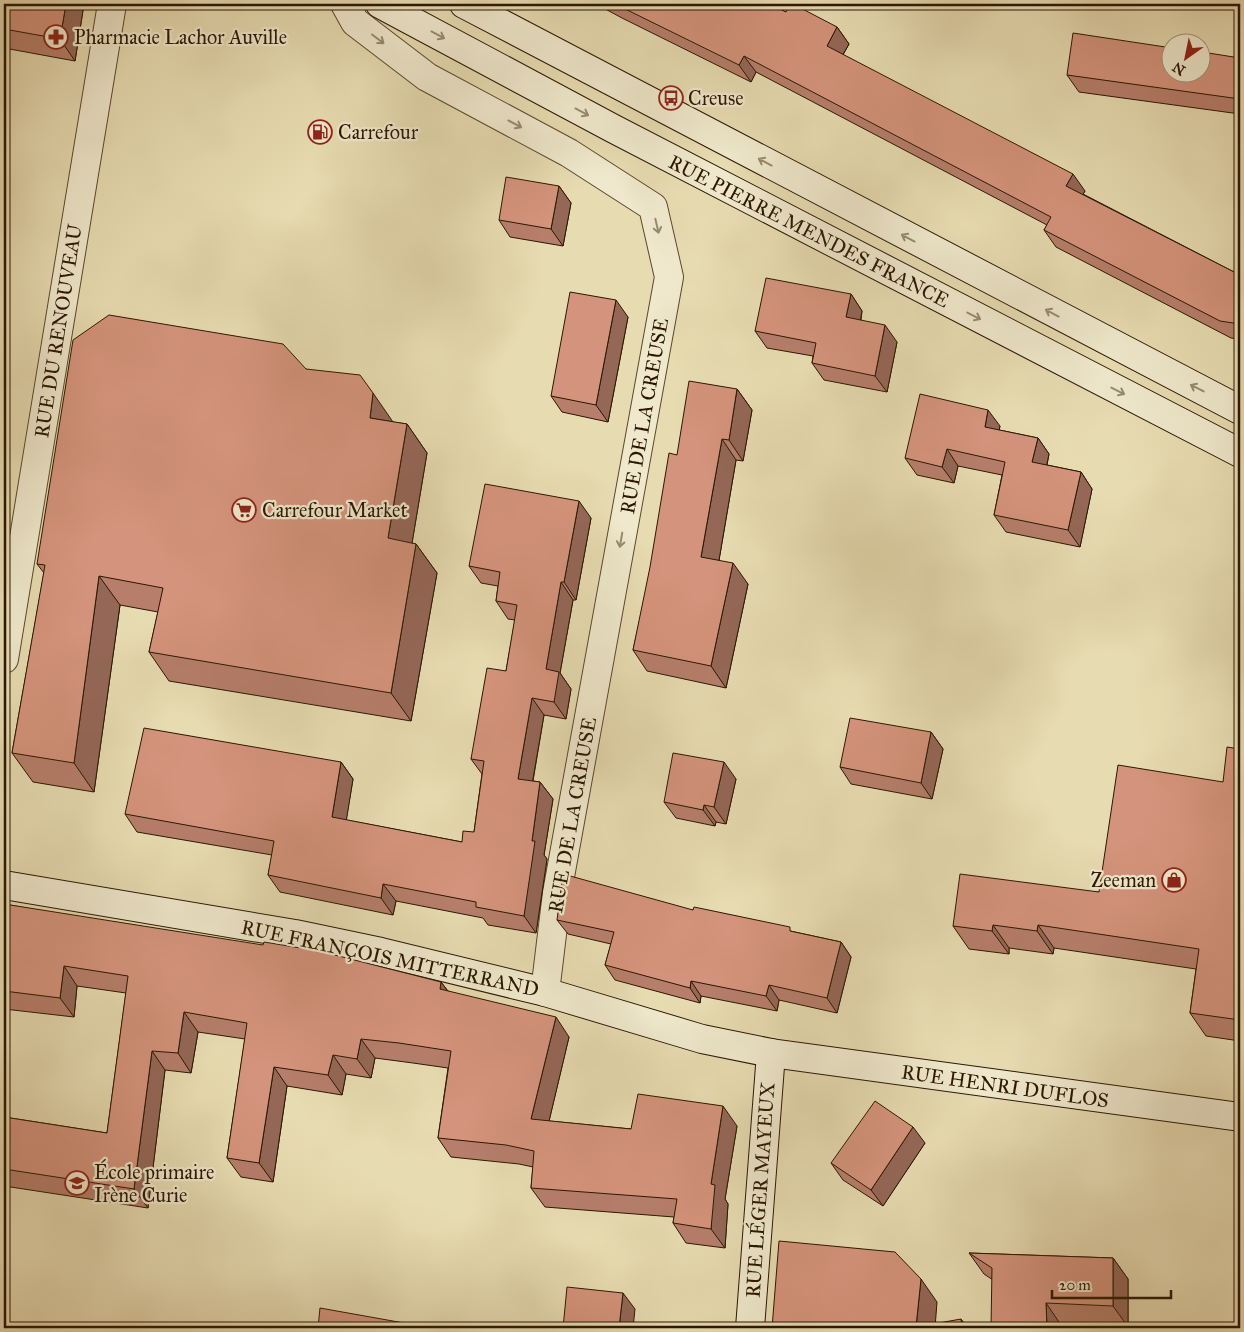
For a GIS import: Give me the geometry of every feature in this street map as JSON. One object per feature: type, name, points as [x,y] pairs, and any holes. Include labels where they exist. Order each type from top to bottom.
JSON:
[{"type":"street","name":"RUE DU RENOUVEAU","points":[[4,659],[112,4]]},
{"type":"street","name":"RUE DE LA CREUSE","points":[[345,4],[356,22],[428,76],[569,153],[652,207],[669,277],[557,893],[545,992]]},
{"type":"street","name":"RUE PIERRE MENDES FRANCE","points":[[380,4],[641,143],[1240,453]]},
{"type":"street","name":"RUE PIERRE MENDES FRANCE","points":[[464,4],[1240,410]]},
{"type":"street","name":"RUE FRANÇOIS MITTERRAND","points":[[4,885],[295,934],[381,952],[545,992],[702,1039],[771,1052]]},
{"type":"street","name":"RUE HENRI DUFLOS","points":[[771,1052],[1240,1117]]},
{"type":"street","name":"RUE LÉGER MAYEUX","points":[[750,1328],[771,1052]]},
{"type":"building","points":[[4,4],[66,4],[60,39],[4,29]]},
{"type":"building","points":[[615,4],[770,4],[786,12],[790,4],[793,4],[837,27],[827,46],[1073,174],[1066,186],[1236,273],[1240,273],[1240,324],[1220,321],[1044,230],[1051,217],[744,56],[739,65]]},
{"type":"building","points":[[1073,33],[1162,46],[1162,82],[1212,82],[1212,54],[1240,58],[1240,99],[1067,75]]},
{"type":"building","points":[[506,177],[559,186],[551,229],[499,220]]},
{"type":"building","points":[[766,278],[851,294],[846,317],[885,325],[875,376],[812,363],[816,343],[755,331]]},
{"type":"building","points":[[570,292],[616,300],[596,405],[551,396]]},
{"type":"building","name":"Carrefour Market","points":[[109,315],[283,344],[306,369],[360,375],[373,393],[370,418],[407,424],[388,538],[416,544],[391,693],[149,652],[163,588],[99,576],[74,763],[12,753],[45,565],[37,564],[73,340]]},
{"type":"building","points":[[689,381],[737,389],[729,440],[722,439],[701,557],[733,563],[711,666],[633,650],[650,567],[669,453],[677,455]]},
{"type":"building","points":[[920,394],[988,410],[985,427],[1038,438],[1032,462],[1081,472],[1068,530],[994,515],[1005,462],[947,449],[942,467],[905,458]]},
{"type":"building","points":[[485,484],[579,501],[564,582],[561,582],[546,669],[559,672],[554,702],[532,698],[518,779],[540,782],[532,841],[535,841],[524,916],[476,907],[476,902],[383,884],[381,898],[268,875],[274,841],[125,814],[144,728],[341,762],[332,817],[462,842],[463,831],[474,832],[484,761],[471,759],[487,668],[506,671],[517,605],[496,601],[500,572],[469,566]]},
{"type":"building","points":[[850,718],[931,732],[921,783],[840,767]]},
{"type":"building","points":[[1227,747],[1240,749],[1240,1020],[1190,1013],[1199,949],[1038,925],[1037,931],[993,925],[992,931],[953,926],[960,874],[1099,892],[1118,765],[1223,782]]},
{"type":"building","points":[[673,753],[724,762],[714,807],[704,805],[703,810],[664,802]]},
{"type":"building","points":[[563,874],[693,910],[694,907],[790,927],[790,931],[841,942],[827,998],[769,985],[766,996],[691,981],[690,988],[605,965],[614,932],[557,920]]},
{"type":"building","points":[[4,904],[263,945],[264,942],[319,951],[441,982],[440,989],[556,1017],[531,1119],[631,1129],[638,1094],[723,1106],[711,1184],[715,1185],[711,1229],[673,1223],[677,1199],[531,1188],[534,1151],[506,1145],[438,1138],[451,1051],[399,1043],[361,1039],[357,1059],[333,1055],[328,1075],[274,1067],[259,1163],[227,1158],[247,1023],[184,1012],[178,1053],[152,1051],[134,1189],[4,1169],[4,1117],[107,1133],[128,976],[64,966],[60,998],[4,991]]},
{"type":"building","points":[[875,1101],[913,1127],[871,1190],[831,1163]]},
{"type":"building","points":[[779,1241],[895,1252],[921,1279],[916,1327],[961,1319],[962,1328],[772,1328]]},
{"type":"building","points":[[969,1253],[1113,1258],[1113,1306],[1046,1303],[1047,1328],[991,1328],[992,1268]]},
{"type":"building","points":[[1240,1263],[1240,1310],[1235,1309]]},
{"type":"building","points":[[567,1287],[623,1293],[619,1328],[563,1328]]},
{"type":"building","points":[[320,1308],[404,1323],[404,1328],[318,1328]]},
{"type":"place","name":"Pharmacie Lachor Auville","points":[[56,37]]},
{"type":"place","name":"Creuse","points":[[671,98]]},
{"type":"place","name":"Carrefour","points":[[320,132]]},
{"type":"place","name":"Carrefour Market","points":[[244,510]]},
{"type":"place","name":"Zeeman","points":[[1174,880]]},
{"type":"place","name":"École primaire Irène Curie","points":[[77,1183]]}]
